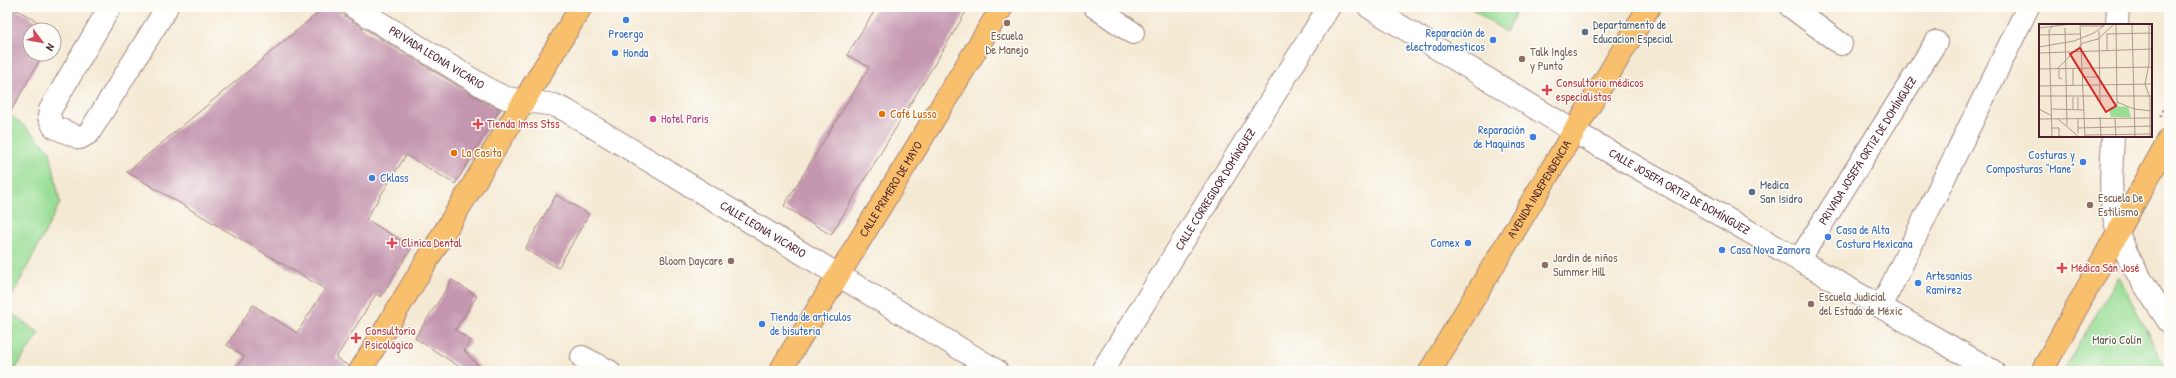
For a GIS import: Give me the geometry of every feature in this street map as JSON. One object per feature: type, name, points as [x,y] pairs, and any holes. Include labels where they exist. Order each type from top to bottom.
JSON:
[{"type":"main road","points":[[360,371],[581,7]]},
{"type":"main road","name":"CALLE PRIMERO DE MAYO","points":[[780,371],[837,275],[1002,7]]},
{"type":"main road","name":"AVENIDA INDEPENDENCIA","points":[[1430,371],[1649,7]]},
{"type":"main road","points":[[2042,371],[2169,140]]},
{"type":"street","points":[[110,7],[50,110],[49,117],[54,127],[74,137],[80,138],[89,133],[166,9]]},
{"type":"street","name":"PRIVADA LEONA VICARIO","points":[[354,7],[491,91],[506,98],[523,102]]},
{"type":"street","points":[[1095,7],[1133,33]]},
{"type":"street","name":"CALLE CORREGIDOR DOMÍNGUEZ","points":[[1102,371],[1329,7]]},
{"type":"street","name":"CALLE JOSEFA ORTIZ DE DOMÍNGUEZ","points":[[1369,7],[1575,132],[1993,371]]},
{"type":"street","points":[[1791,7],[1841,44]]},
{"type":"street","points":[[1881,307],[2028,7]]},
{"type":"street","points":[[2117,24],[2118,7]]},
{"type":"street","name":"PRIVADA JOSEFA ORTIZ DE DOMÍNGUEZ","points":[[1799,260],[1936,42]]},
{"type":"street","name":"CALLE LEONA VICARIO","points":[[523,102],[554,105],[567,111],[997,371]]},
{"type":"street","points":[[2113,137],[2112,203],[2118,231],[2132,263],[2169,322]]},
{"type":"street","points":[[582,357],[609,371]]},
{"type":"green space","points":[[1469,7],[1518,7],[1506,32]]},
{"type":"green space","points":[[7,112],[30,131],[50,151],[60,203],[7,306]]},
{"type":"green space","name":"Mario Colín","points":[[2119,276],[2167,371],[2063,371]]},
{"type":"green space","points":[[7,310],[39,333],[14,371],[7,371]]},
{"type":"building","points":[[7,7],[12,7],[38,22],[22,22],[22,62],[38,62],[7,118]]},
{"type":"building","points":[[325,7],[333,7],[347,18],[484,102],[500,109],[455,184],[406,155],[366,219],[412,247],[381,297],[376,294],[336,358],[349,366],[348,371],[235,371],[244,356],[227,345],[253,305],[297,333],[325,289],[127,172]]},
{"type":"building","points":[[877,7],[969,7],[831,235],[784,206],[869,67],[847,55]]},
{"type":"building","points":[[556,195],[589,214],[558,268],[525,249]]},
{"type":"building","points":[[452,280],[477,296],[455,330],[471,341],[464,350],[483,371],[466,371],[415,338]]},
{"type":"place","name":"Proergo","points":[[626,20]]},
{"type":"place","name":"Escuela De Manejo","points":[[1007,23]]},
{"type":"place","name":"Departamento de Educacion Especial","points":[[1585,32]]},
{"type":"place","name":"Reparación de electrodomesticos","points":[[1493,40]]},
{"type":"place","name":"Honda","points":[[615,53]]},
{"type":"place","name":"Talk Ingles y Punto","points":[[1522,59]]},
{"type":"place","name":"Consultorio médicos especialistas","points":[[1547,90]]},
{"type":"place","name":"Café Lusso","points":[[882,114]]},
{"type":"place","name":"Hotel Paris","points":[[653,119]]},
{"type":"place","name":"Tienda Imss Stss","points":[[478,124]]},
{"type":"place","name":"Reparación de Maquinas","points":[[1533,137]]},
{"type":"place","name":"La Casita","points":[[454,153]]},
{"type":"place","name":"Costuras y Composturas \"Mane\"","points":[[2083,162]]},
{"type":"place","name":"Cklass","points":[[372,178]]},
{"type":"place","name":"Medica San Isidro","points":[[1752,192]]},
{"type":"place","name":"Escuela De Estilismo","points":[[2090,205]]},
{"type":"place","name":"Casa de Alta Costura Mexicana","points":[[1828,237]]},
{"type":"place","name":"Clinica Dental","points":[[392,243]]},
{"type":"place","name":"Comex","points":[[1468,243]]},
{"type":"place","name":"Casa Nova Zamora","points":[[1722,250]]},
{"type":"place","name":"Bloom Daycare","points":[[731,261]]},
{"type":"place","name":"Jardín de niños Summer Hill","points":[[1545,265]]},
{"type":"place","name":"Médica Sán José","points":[[2062,268]]},
{"type":"place","name":"Artesanias Ramirez","points":[[1918,283]]},
{"type":"place","name":"Escuela Judicial del Estado de Méxic","points":[[1811,304]]},
{"type":"place","name":"Tienda de articulos de bisuteria","points":[[762,324]]},
{"type":"place","name":"Consultorio Psicológico","points":[[356,338]]}]
